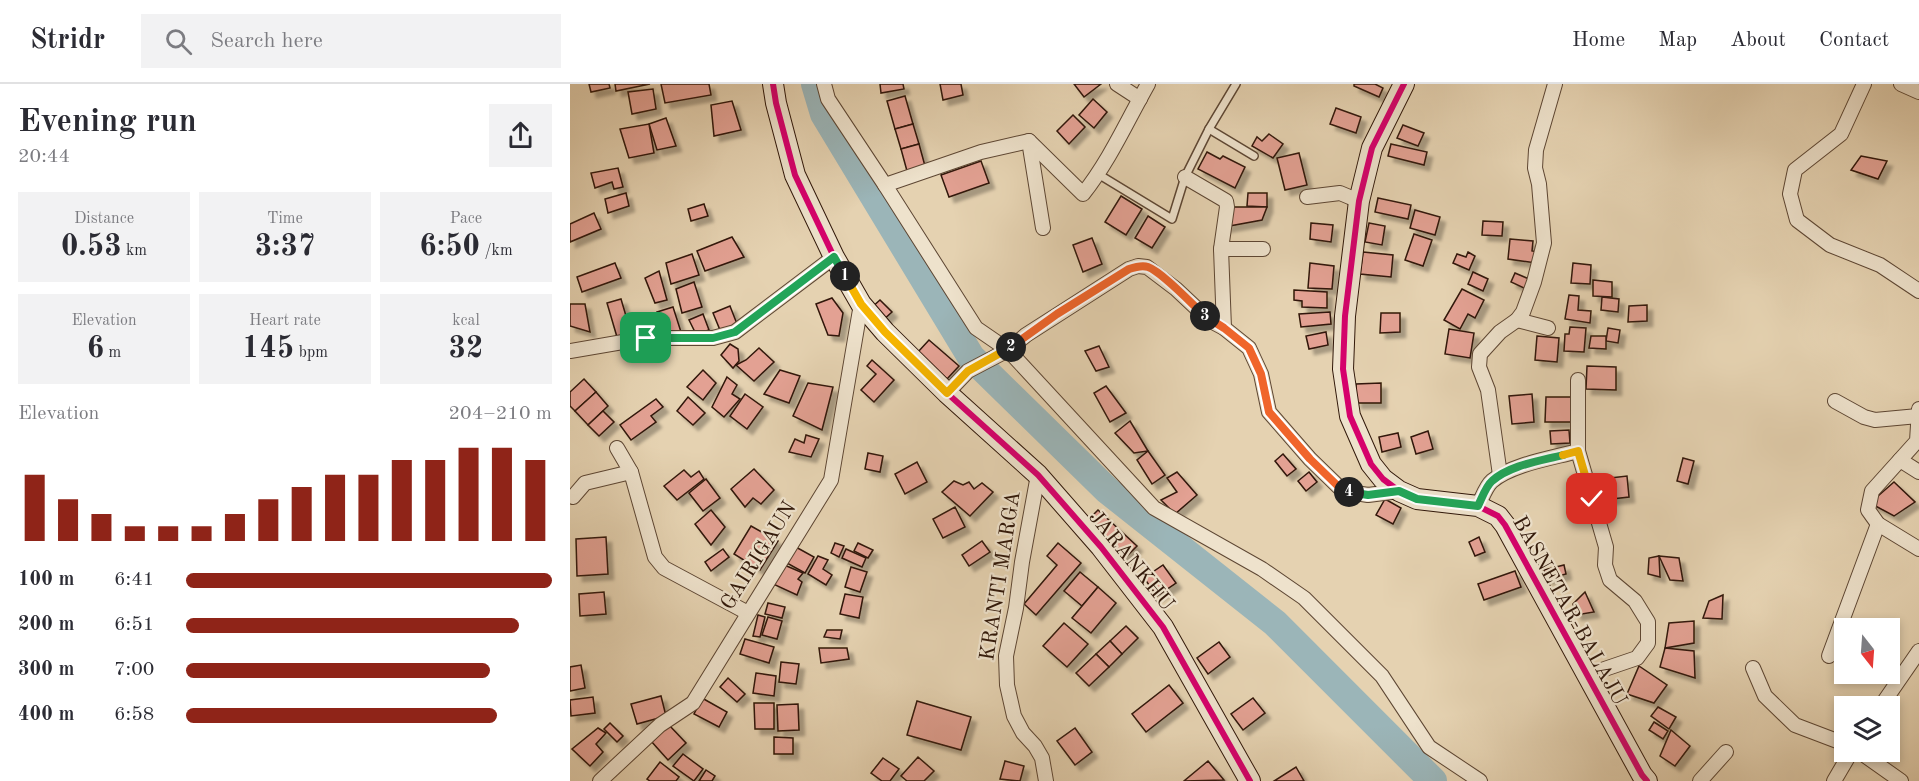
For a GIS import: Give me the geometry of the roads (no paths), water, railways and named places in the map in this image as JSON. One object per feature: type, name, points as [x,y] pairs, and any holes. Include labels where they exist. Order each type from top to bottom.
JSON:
[{"type":"street","name":"JARANKHU","points":[[773,84],[795,175],[834,257],[861,304],[885,332],[947,393],[1038,475],[1101,547],[1163,627],[1250,781]]},
{"type":"street","points":[[824,84],[828,99],[976,328],[1008,350],[1154,508],[1262,569],[1304,598],[1382,676],[1429,747],[1480,781]]},
{"type":"street","points":[[1118,84],[1140,99]]},
{"type":"street","points":[[1029,141],[1083,194],[1098,174],[1148,84]]},
{"type":"street","name":"BASNETAR-BALAJU","points":[[1404,84],[1372,148],[1359,201],[1345,316],[1343,369],[1350,416],[1371,464],[1383,479],[1399,491],[1417,499],[1478,506],[1498,516],[1647,781]]},
{"type":"street","points":[[1500,475],[1488,390],[1479,367],[1480,354],[1523,312],[1534,282],[1544,243],[1539,184],[1534,168],[1536,150],[1555,84]]},
{"type":"street","points":[[1864,84],[1841,134],[1795,170],[1790,194],[1797,220],[1830,245],[1880,266],[1919,291]]},
{"type":"street","points":[[1900,84],[1919,92]]},
{"type":"street","points":[[885,185],[981,152],[1029,141]]},
{"type":"street","points":[[1029,141],[1043,228]]},
{"type":"street","points":[[1185,177],[1226,201],[1221,249],[1224,328]]},
{"type":"street","points":[[1307,197],[1340,193],[1359,201]]},
{"type":"street","points":[[1221,249],[1263,249]]},
{"type":"street","points":[[570,351],[646,338],[713,338],[735,332],[834,257]]},
{"type":"street","points":[[947,393],[968,371],[1008,350],[1057,314],[1129,269],[1138,266],[1147,267],[1209,320],[1224,328],[1249,348],[1261,374],[1269,412],[1310,459],[1343,491],[1368,495],[1399,491]]},
{"type":"street","name":"GAIRIGAUN","points":[[600,781],[660,725],[693,703],[831,480],[861,304]]},
{"type":"street","points":[[1517,320],[1548,328]]},
{"type":"street","points":[[1578,380],[1578,451],[1606,547],[1605,565],[1610,580],[1635,601],[1648,622],[1648,644],[1637,658],[1587,675]]},
{"type":"street","points":[[1835,401],[1864,417],[1875,420],[1918,413],[1917,441],[1872,491],[1868,510],[1878,524],[1919,549]]},
{"type":"street","points":[[617,448],[631,472],[654,557],[664,568],[748,613]]},
{"type":"street","points":[[1478,506],[1490,482],[1500,475],[1522,466],[1578,451]]},
{"type":"street","points":[[1900,460],[1919,472]]},
{"type":"street","points":[[573,497],[585,483],[631,472]]},
{"type":"street","name":"KRANTI MARGA","points":[[1038,475],[1006,656],[1007,685],[1014,716],[1023,733],[1042,758],[1046,781]]},
{"type":"street","points":[[1829,656],[1878,524]]},
{"type":"street","points":[[1888,696],[1919,651]]},
{"type":"street","points":[[1753,668],[1765,696],[1795,725],[1834,740]]},
{"type":"street","points":[[1700,781],[1725,752]]},
{"type":"street","points":[[1834,781],[1845,762]]},
{"type":"street","points":[[1874,762],[1901,781]]},
{"type":"lane","points":[[1098,174],[1172,219],[1185,177],[1209,129],[1236,84]]},
{"type":"lane","points":[[1209,129],[1254,156]]},
{"type":"waterway","points":[[815,84],[824,114],[971,357],[1107,490],[1275,623],[1433,781]]}]
